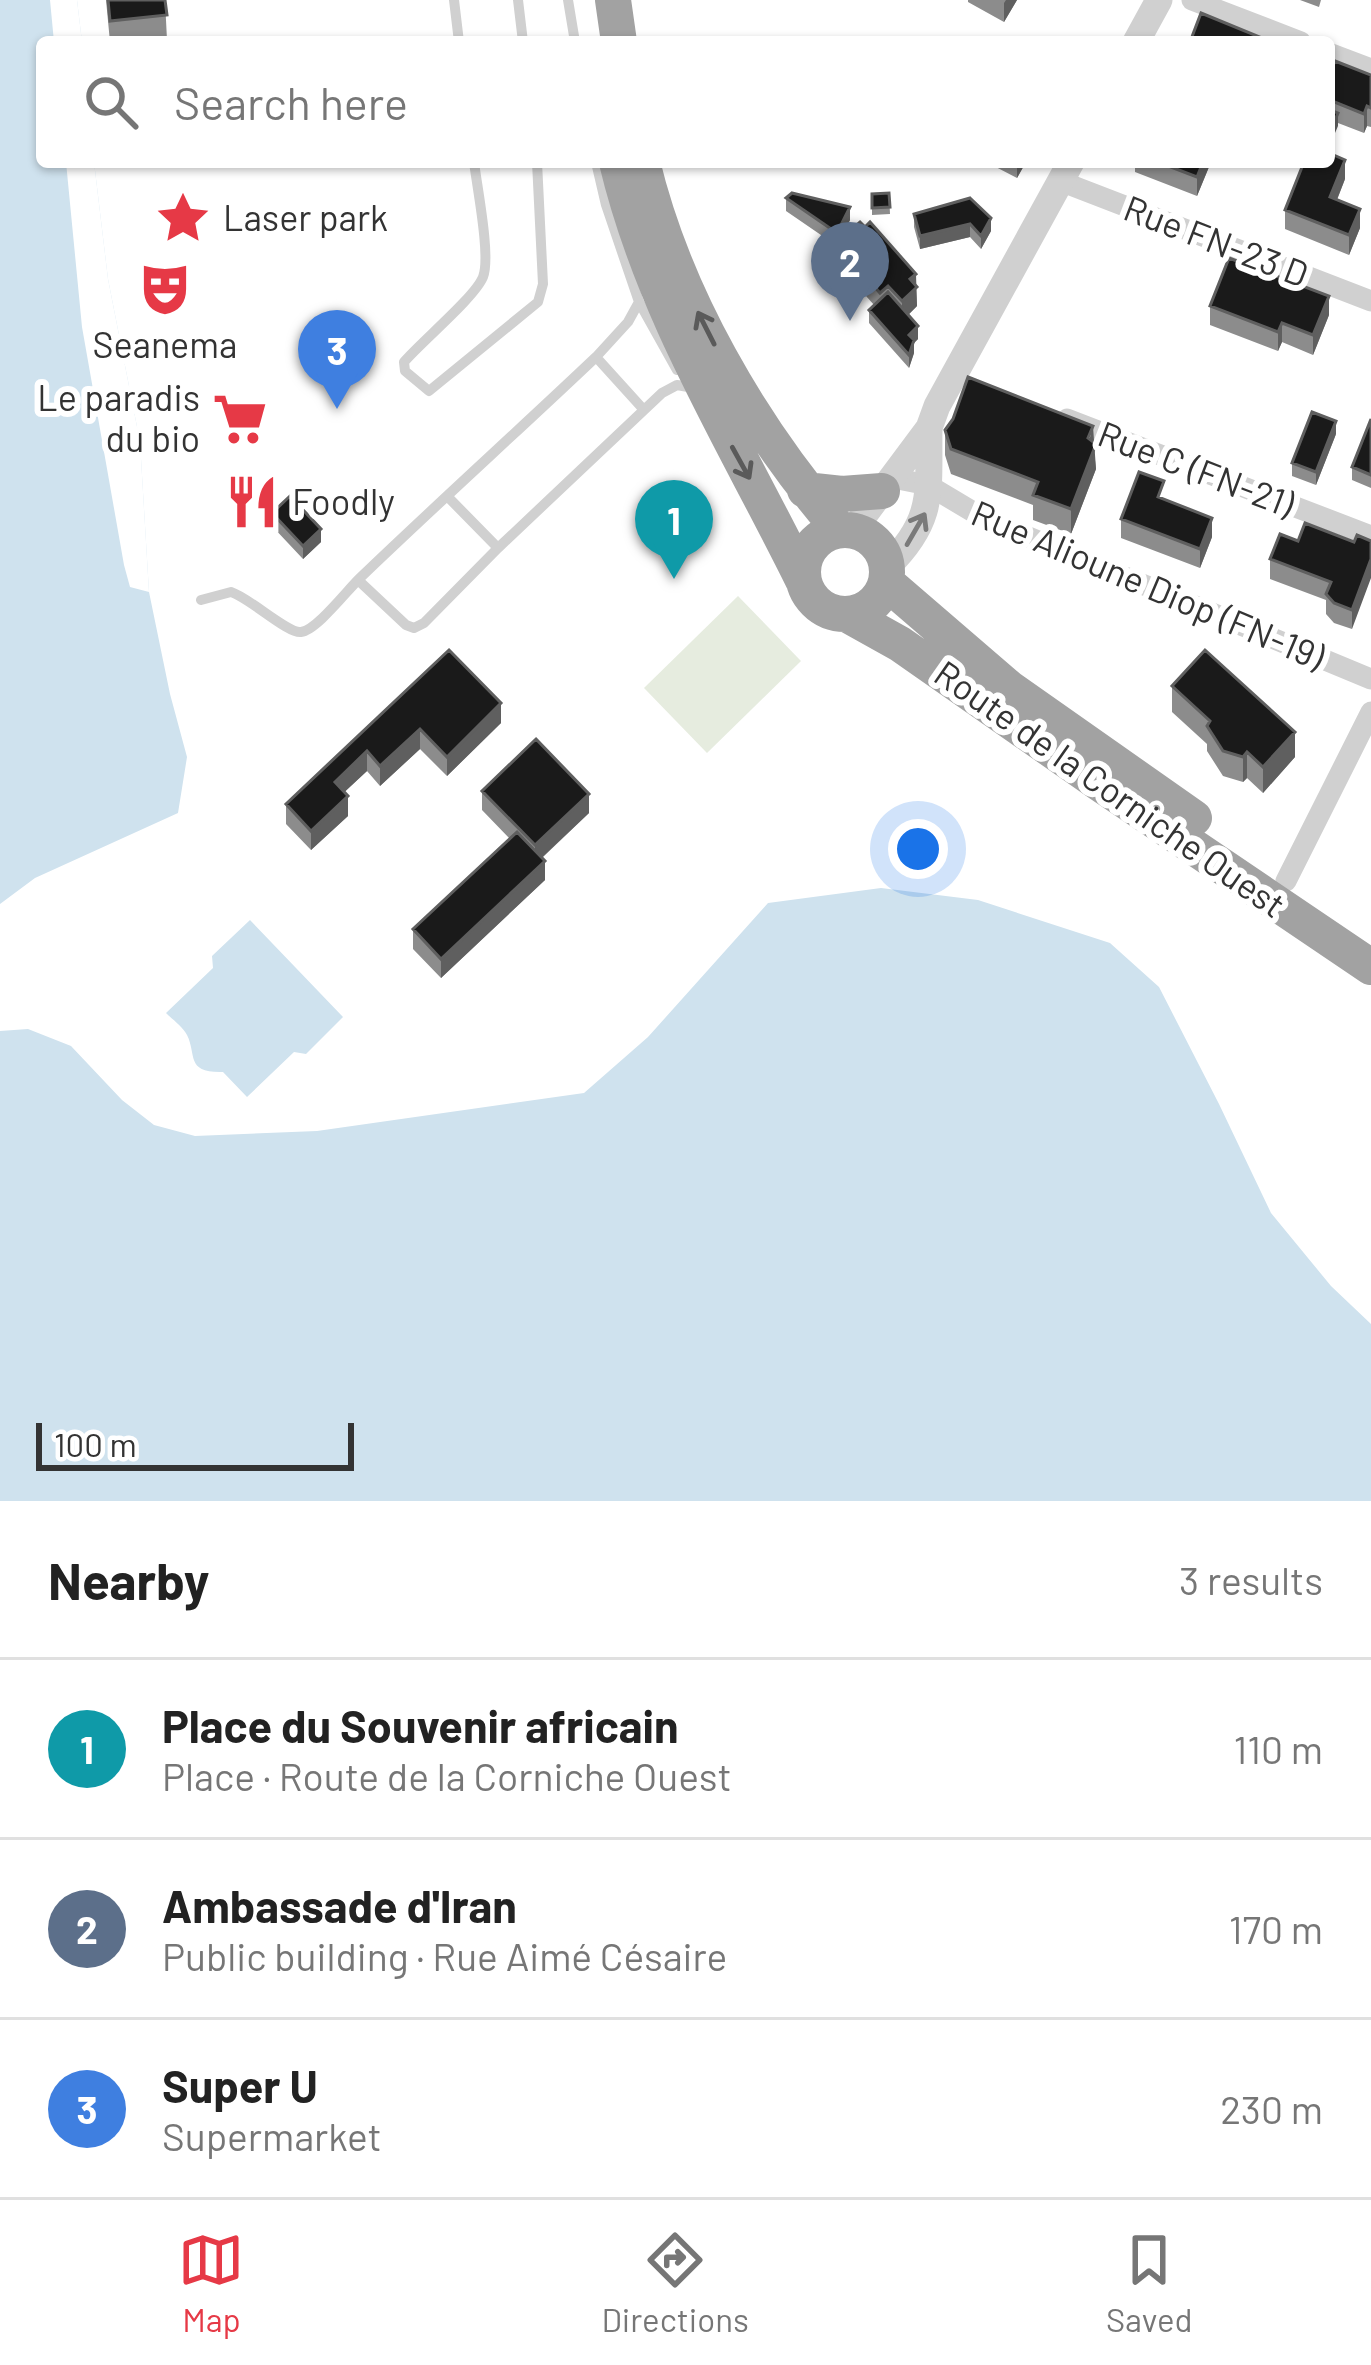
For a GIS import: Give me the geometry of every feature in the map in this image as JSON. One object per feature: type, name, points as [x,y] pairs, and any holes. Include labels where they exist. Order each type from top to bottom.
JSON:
[{"type":"highway","points":[[591,0],[594,36]]},
{"type":"highway","points":[[613,0],[618,36]]},
{"type":"highway","points":[[619,168],[634,229],[699,396],[807,592],[824,609],[848,615],[872,605],[887,575],[884,554],[877,543],[847,530],[806,490],[742,397],[701,321],[664,234],[643,168]]},
{"type":"highway","points":[[806,490],[842,494],[887,484]]},
{"type":"highway","points":[[803,580],[803,566],[815,542],[827,533],[847,530]]},
{"type":"highway","name":"Route de la Corniche Ouest","points":[[887,575],[1009,688],[1371,937]]},
{"type":"highway","name":"Route de la Corniche Ouest","points":[[848,615],[900,644],[1371,967]]},
{"type":"street","points":[[1139,36],[1159,0]]},
{"type":"street","points":[[1192,0],[1285,36]]},
{"type":"street","points":[[1335,54],[1371,69]]},
{"type":"street","points":[[847,530],[965,379],[1065,172]]},
{"type":"street","name":"Rue FN-23 D","points":[[1065,172],[1371,302]]},
{"type":"street","name":"Rue C (FN-21)","points":[[1041,408],[1371,536]]},
{"type":"street","name":"Rue Alioune Diop (FN-19)","points":[[887,575],[926,513],[933,417]]},
{"type":"street","name":"Rue Alioune Diop (FN-19)","points":[[887,484],[928,485],[985,519],[1371,679]]},
{"type":"street","points":[[1286,881],[1371,712]]},
{"type":"lane","points":[[454,0],[458,36]]},
{"type":"lane","points":[[518,0],[522,36]]},
{"type":"lane","points":[[568,0],[574,36]]},
{"type":"lane","points":[[475,168],[485,274],[404,362],[405,371],[429,391],[538,302],[543,284],[537,168]]},
{"type":"lane","points":[[597,168],[639,302],[699,396]]},
{"type":"lane","points":[[201,600],[231,592],[266,611],[289,631],[310,629],[596,357],[628,322],[639,302]]},
{"type":"lane","points":[[596,357],[644,410]]},
{"type":"lane","points":[[358,580],[406,625],[414,628],[424,623],[669,387],[677,385],[699,396]]},
{"type":"lane","points":[[447,496],[498,548]]},
{"type":"shaded area","points":[[738,596],[801,661],[707,753],[644,688]]},
{"type":"water","points":[[0,0],[77,0],[81,36],[36,36],[36,168],[95,168],[108,279],[140,442],[149,592],[187,757],[178,813],[35,878],[0,904]]},
{"type":"water","points":[[881,888],[978,900],[1110,943],[1159,987],[1271,1213],[1331,1286],[1371,1324],[1371,1501],[0,1501],[0,1031],[28,1029],[71,1046],[122,1100],[154,1125],[195,1136],[317,1131],[584,1093],[648,1037],[768,903]]},
{"type":"water","points":[[250,920],[343,1017],[306,1054],[294,1052],[247,1097],[223,1072],[198,1066],[187,1035],[166,1013],[213,968],[212,956]]},
{"type":"pier","points":[[50,0],[77,0],[81,36],[53,36]]},
{"type":"pier","points":[[67,168],[95,168],[108,279],[140,442],[149,592],[130,587],[124,565],[82,327]]},
{"type":"building","points":[[108,0],[165,0],[167,15],[110,21]]},
{"type":"building","points":[[1201,13],[1257,36],[1192,36]]},
{"type":"building","points":[[1335,61],[1371,75],[1371,108],[1367,106],[1364,114],[1335,102]]},
{"type":"building","points":[[1335,156],[1345,160],[1330,197],[1360,209],[1349,235],[1285,210],[1302,168],[1335,168]]},
{"type":"building","points":[[1174,168],[1201,168],[1197,177]]},
{"type":"building","points":[[792,193],[850,207],[837,233],[786,198]]},
{"type":"building","points":[[889,193],[890,207],[872,208],[872,194]]},
{"type":"building","points":[[970,198],[991,218],[981,236],[970,224],[920,236],[914,214]]},
{"type":"building","points":[[860,222],[865,227],[870,222],[916,274],[910,279],[917,287],[902,301],[888,286],[880,293],[851,259],[859,252],[844,236]]},
{"type":"building","points":[[844,242],[855,255],[838,277],[824,260]]},
{"type":"building","points":[[1229,258],[1329,296],[1313,335],[1282,323],[1278,332],[1210,306]]},
{"type":"building","points":[[888,292],[918,326],[909,335],[914,340],[909,355],[869,310]]},
{"type":"building","points":[[968,377],[1093,426],[1088,438],[1096,444],[1071,509],[1033,495],[1038,482],[951,449],[945,430]]},
{"type":"building","points":[[1312,412],[1336,421],[1316,472],[1292,463]]},
{"type":"building","points":[[1371,419],[1371,475],[1352,467]]},
{"type":"building","points":[[1139,472],[1164,481],[1158,497],[1212,518],[1200,549],[1121,519]]},
{"type":"building","points":[[290,496],[321,529],[303,546],[272,513]]},
{"type":"building","points":[[1305,523],[1354,542],[1357,535],[1371,541],[1371,559],[1352,610],[1326,594],[1331,582],[1270,559],[1280,534],[1298,541]]},
{"type":"building","points":[[449,650],[501,703],[447,757],[420,729],[380,766],[367,751],[335,782],[348,796],[311,831],[286,804]]},
{"type":"building","points":[[1205,650],[1295,732],[1263,767],[1247,752],[1243,757],[1223,751],[1207,726],[1210,721],[1172,686]]},
{"type":"building","points":[[536,739],[589,794],[535,845],[482,791]]},
{"type":"building","points":[[517,832],[545,861],[441,959],[413,929]]},
{"type":"place","name":"Laser park","points":[[183,218]]},
{"type":"place","name":"Seanema","points":[[165,289]]},
{"type":"place","name":"Ambassade d'Iran","points":[[850,321]]},
{"type":"place","name":"Super U","points":[[337,409]]},
{"type":"place","name":"Le paradis du bio","points":[[240,419]]},
{"type":"place","name":"Foodly","points":[[252,502]]},
{"type":"place","name":"Place du Souvenir africain","points":[[674,579]]}]
